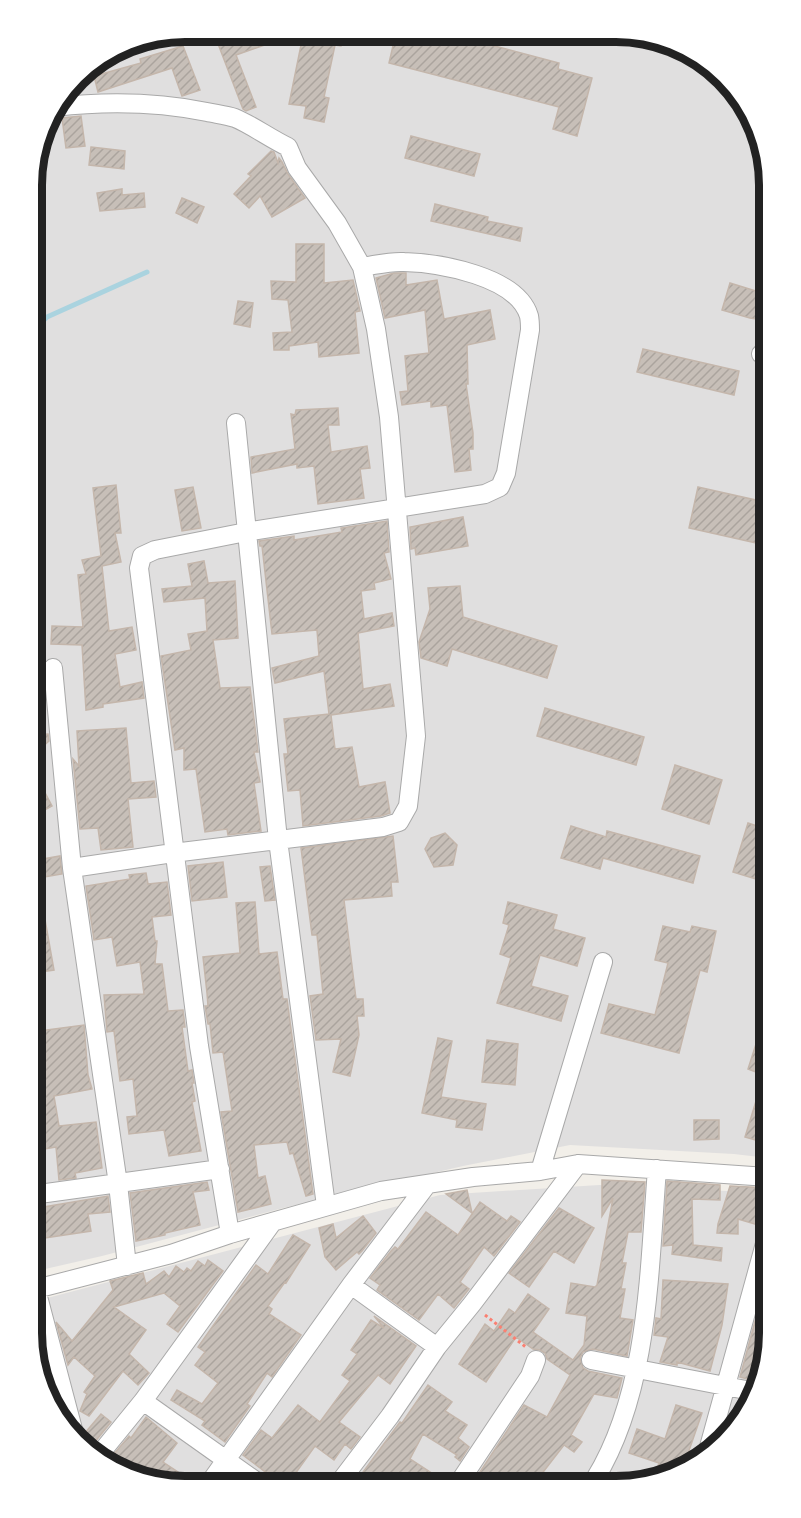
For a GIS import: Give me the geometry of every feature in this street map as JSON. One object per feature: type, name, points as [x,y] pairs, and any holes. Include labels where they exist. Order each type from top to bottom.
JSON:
[{"type":"street","points":[[67,106],[126,103],[180,107],[236,118],[288,147],[297,168],[337,223],[362,267],[376,329],[389,417],[416,736],[408,806],[399,822],[383,827],[72,868]]},
{"type":"street","points":[[230,1234],[198,1035],[173,853],[139,568],[142,556],[155,550],[246,532],[485,494],[500,487],[506,473],[530,330],[529,315],[518,299],[505,288],[486,278],[449,266],[401,261],[362,267]]},
{"type":"street","points":[[236,423],[278,840],[326,1206]]},
{"type":"street","points":[[53,668],[72,868],[118,1184],[127,1266]]},
{"type":"street","points":[[540,1171],[603,962]]},
{"type":"street","points":[[344,1476],[390,1416],[437,1347],[578,1164]]},
{"type":"street","points":[[42,1287],[171,1254],[230,1234],[381,1191],[578,1164],[759,1176]]},
{"type":"street","points":[[42,1193],[220,1169]]},
{"type":"street","points":[[597,1476],[621,1424],[638,1369],[650,1263],[657,1169]]},
{"type":"street","points":[[214,1476],[351,1285],[426,1186]]},
{"type":"street","points":[[103,1450],[143,1401],[272,1223]]},
{"type":"street","points":[[711,1439],[759,1265]]},
{"type":"street","points":[[351,1285],[437,1347]]},
{"type":"street","points":[[42,1318],[69,1416]]},
{"type":"street","points":[[463,1476],[530,1376],[536,1360]]},
{"type":"street","points":[[591,1360],[746,1390]]},
{"type":"street","points":[[143,1401],[250,1476]]},
{"type":"path","points":[[472,1304],[528,1349],[536,1360]]},
{"type":"shaded area","points":[[616,42],[644,45],[679,57],[710,78],[735,106],[751,139],[759,176],[759,1157],[570,1145],[463,1166],[283,1208],[42,1270],[42,185],[47,148],[61,114],[91,78],[114,61],[139,50],[167,43]]},
{"type":"shaded area","points":[[599,1185],[759,1193],[759,1342],[751,1379],[740,1404],[729,1420],[717,1434],[687,1457],[662,1468],[625,1476],[185,1476],[167,1475],[139,1468],[106,1452],[78,1427],[57,1396],[47,1370],[43,1351],[42,1299],[440,1195]]},
{"type":"building","points":[[217,42],[273,42],[236,55],[256,107],[246,111],[243,109]]},
{"type":"building","points":[[302,42],[342,42],[341,46],[335,45],[324,97],[329,98],[324,122],[304,118],[306,106],[289,104]]},
{"type":"building","points":[[394,42],[480,42],[559,63],[558,69],[592,78],[577,136],[553,129],[559,107],[389,63]]},
{"type":"building","points":[[183,46],[200,90],[182,96],[172,68],[98,92],[94,76],[141,63],[140,59]]},
{"type":"building","points":[[81,116],[85,146],[66,148],[62,118]]},
{"type":"building","points":[[411,136],[480,154],[474,176],[405,158]]},
{"type":"building","points":[[91,147],[125,151],[124,169],[89,165]]},
{"type":"building","points":[[271,151],[274,152],[278,163],[279,158],[282,162],[305,198],[272,217],[260,196],[249,208],[234,194],[251,176],[248,174]]},
{"type":"building","points":[[122,189],[122,195],[144,193],[145,207],[100,211],[97,193]]},
{"type":"building","points":[[182,198],[204,207],[197,223],[176,213]]},
{"type":"building","points":[[435,204],[488,217],[487,221],[522,228],[520,241],[431,221]]},
{"type":"building","points":[[296,244],[324,244],[324,283],[353,280],[360,311],[355,312],[359,353],[319,357],[318,342],[289,346],[289,350],[274,350],[273,333],[292,332],[288,300],[272,299],[271,281],[296,282]]},
{"type":"building","points":[[394,273],[406,273],[406,285],[437,280],[444,319],[490,310],[495,339],[467,345],[468,384],[466,384],[473,433],[473,449],[469,449],[471,470],[455,472],[447,405],[431,407],[431,401],[402,405],[400,392],[408,391],[405,356],[429,353],[425,310],[385,318],[376,278]]},
{"type":"building","points":[[730,283],[759,292],[759,319],[722,310]]},
{"type":"building","points":[[238,301],[253,303],[250,327],[234,324]]},
{"type":"building","points":[[643,349],[739,371],[734,395],[637,372]]},
{"type":"building","points":[[338,408],[339,425],[328,425],[331,452],[367,446],[370,468],[360,469],[364,498],[318,504],[314,466],[297,468],[297,464],[252,473],[251,457],[295,449],[291,414],[295,415],[296,410]]},
{"type":"building","points":[[116,485],[121,533],[115,533],[121,562],[102,566],[109,631],[132,627],[136,650],[115,654],[120,687],[142,682],[144,698],[103,704],[103,707],[86,710],[82,645],[51,644],[52,626],[83,627],[78,575],[86,574],[82,560],[101,556],[93,488]]},
{"type":"building","points":[[193,487],[201,528],[182,531],[175,490]]},
{"type":"building","points":[[698,487],[759,501],[759,544],[689,528]]},
{"type":"building","points":[[463,517],[468,546],[416,555],[415,548],[411,549],[410,527]]},
{"type":"building","points":[[387,521],[389,552],[384,553],[391,579],[374,583],[375,589],[361,591],[364,619],[392,613],[394,626],[358,633],[363,689],[390,684],[394,706],[331,715],[335,749],[352,747],[359,787],[385,782],[390,813],[303,826],[300,790],[288,791],[284,754],[288,754],[284,719],[329,714],[324,671],[275,683],[272,668],[319,656],[317,630],[272,634],[262,546],[259,541],[294,536],[294,540],[342,532],[341,528]]},
{"type":"building","points":[[204,561],[208,583],[235,581],[238,638],[213,640],[220,688],[250,687],[258,752],[254,752],[260,782],[254,783],[261,831],[228,835],[227,829],[205,832],[196,769],[184,770],[184,748],[175,750],[161,656],[191,650],[188,634],[207,631],[205,598],[164,602],[162,589],[192,586],[188,564]]},
{"type":"building","points":[[460,586],[463,617],[557,646],[547,678],[452,649],[447,666],[421,658],[419,642],[430,609],[428,588]]},
{"type":"building","points":[[545,708],[644,737],[636,765],[537,736]]},
{"type":"building","points":[[126,728],[131,783],[154,781],[156,797],[128,799],[133,847],[101,850],[98,828],[80,829],[73,759],[79,766],[77,731]]},
{"type":"building","points":[[42,734],[48,734],[49,741],[42,747]]},
{"type":"building","points":[[675,765],[722,780],[709,824],[662,809]]},
{"type":"building","points":[[42,787],[52,806],[42,811]]},
{"type":"building","points":[[748,823],[759,827],[759,880],[733,872]]},
{"type":"building","points":[[571,826],[606,837],[607,831],[700,856],[693,883],[603,858],[600,869],[561,858]]},
{"type":"building","points":[[445,833],[457,845],[453,865],[434,867],[425,849],[431,838]]},
{"type":"building","points":[[393,836],[398,882],[391,882],[392,896],[344,900],[356,999],[363,999],[364,1016],[357,1016],[359,1035],[350,1076],[333,1072],[341,1039],[316,1040],[310,996],[323,994],[317,935],[312,935],[301,848]]},
{"type":"building","points":[[60,856],[62,874],[42,877],[42,859]]},
{"type":"building","points":[[223,862],[227,897],[192,901],[188,866]]},
{"type":"building","points":[[270,866],[275,900],[265,901],[260,867]]},
{"type":"building","points":[[146,873],[148,884],[167,882],[171,915],[152,917],[155,941],[157,941],[155,964],[162,964],[168,1011],[183,1010],[185,1027],[182,1027],[188,1071],[192,1070],[194,1083],[192,1083],[195,1101],[192,1102],[201,1151],[169,1156],[164,1130],[129,1134],[127,1117],[137,1116],[133,1079],[120,1081],[114,1031],[107,1032],[104,995],[144,994],[140,962],[117,966],[112,937],[94,940],[86,886],[130,879],[129,875]]},
{"type":"building","points":[[255,902],[259,954],[277,952],[283,999],[287,999],[313,1194],[306,1196],[293,1153],[290,1154],[287,1142],[254,1145],[258,1178],[265,1176],[271,1204],[238,1212],[221,1112],[232,1111],[223,1052],[213,1053],[210,1024],[208,1024],[205,1006],[208,1006],[203,957],[240,953],[236,903]]},
{"type":"building","points":[[508,902],[557,915],[553,929],[585,938],[577,966],[540,955],[531,986],[568,996],[561,1021],[497,1003],[511,958],[500,954],[509,925],[503,923]]},
{"type":"building","points":[[42,914],[44,914],[54,970],[42,972]]},
{"type":"building","points":[[663,926],[690,932],[692,926],[716,931],[707,972],[700,970],[679,1053],[601,1033],[609,1004],[655,1015],[668,963],[655,960]]},
{"type":"building","points":[[84,1025],[88,1075],[92,1089],[54,1096],[59,1126],[96,1122],[102,1168],[75,1173],[76,1178],[59,1180],[56,1147],[42,1149],[42,1031]]},
{"type":"building","points":[[438,1038],[452,1041],[441,1097],[486,1104],[482,1130],[456,1127],[457,1120],[422,1113]]},
{"type":"building","points":[[487,1040],[518,1044],[515,1085],[482,1082]]},
{"type":"building","points":[[757,1041],[759,1042],[759,1073],[748,1069]]},
{"type":"building","points":[[759,1091],[759,1141],[745,1137]]},
{"type":"building","points":[[694,1120],[719,1120],[719,1139],[694,1140]]},
{"type":"building","points":[[602,1180],[645,1182],[641,1232],[628,1232],[622,1263],[626,1263],[621,1289],[625,1289],[620,1318],[633,1320],[627,1356],[593,1349],[583,1352],[580,1358],[583,1368],[588,1371],[622,1378],[617,1398],[594,1394],[571,1435],[582,1442],[574,1452],[564,1445],[540,1476],[480,1476],[478,1475],[524,1405],[547,1417],[570,1375],[547,1359],[545,1353],[533,1349],[516,1337],[486,1382],[459,1364],[485,1324],[494,1331],[509,1309],[515,1313],[528,1294],[549,1309],[533,1332],[573,1360],[584,1345],[587,1316],[566,1313],[571,1283],[595,1287],[597,1285],[613,1198],[602,1216]]},
{"type":"building","points":[[667,1181],[720,1185],[720,1200],[692,1199],[693,1245],[722,1248],[721,1261],[672,1254],[673,1245],[663,1246]]},
{"type":"building","points":[[207,1182],[209,1190],[193,1192],[200,1225],[136,1241],[130,1193]]},
{"type":"building","points":[[730,1186],[759,1187],[759,1224],[738,1219],[738,1234],[717,1233]]},
{"type":"building","points":[[467,1190],[472,1213],[446,1194]]},
{"type":"building","points":[[108,1196],[110,1212],[88,1214],[91,1231],[42,1238],[42,1207]]},
{"type":"building","points":[[480,1202],[507,1221],[511,1216],[520,1222],[494,1256],[484,1247],[460,1282],[469,1289],[454,1308],[438,1294],[419,1320],[377,1290],[380,1285],[370,1278],[391,1251],[395,1247],[398,1249],[426,1212],[458,1235]]},
{"type":"building","points":[[559,1208],[594,1228],[574,1263],[554,1251],[529,1287],[509,1273]]},
{"type":"building","points":[[363,1216],[376,1233],[359,1254],[357,1252],[336,1270],[325,1257],[319,1228],[333,1224],[336,1238]]},
{"type":"building","points":[[293,1235],[310,1245],[268,1306],[272,1309],[269,1314],[301,1335],[272,1377],[267,1373],[247,1404],[250,1406],[225,1442],[202,1425],[205,1421],[171,1400],[177,1390],[202,1404],[218,1383],[195,1365],[205,1352],[198,1347],[256,1265],[268,1274]]},
{"type":"building","points":[[208,1260],[223,1271],[178,1332],[167,1324],[180,1306],[164,1293],[114,1307],[146,1330],[129,1354],[149,1373],[138,1385],[123,1371],[89,1416],[80,1411],[87,1394],[84,1392],[95,1376],[74,1357],[68,1365],[56,1322],[72,1341],[113,1290],[110,1281],[143,1273],[146,1284],[164,1271],[169,1277],[176,1266],[184,1272],[187,1268],[191,1271],[198,1261],[205,1266]]},
{"type":"building","points":[[663,1280],[728,1284],[722,1325],[710,1371],[677,1362],[677,1365],[660,1362],[668,1337],[654,1335],[656,1318],[661,1319]]},
{"type":"building","points":[[757,1314],[759,1314],[759,1342],[751,1379],[740,1377]]},
{"type":"building","points":[[374,1316],[416,1346],[390,1384],[378,1375],[339,1422],[360,1437],[351,1449],[345,1444],[334,1460],[315,1446],[295,1474],[298,1476],[271,1476],[243,1455],[261,1430],[272,1438],[298,1405],[320,1422],[350,1381],[342,1375],[357,1354],[351,1350],[371,1320],[384,1328]]},
{"type":"building","points":[[428,1385],[452,1402],[445,1411],[467,1425],[458,1438],[469,1447],[460,1461],[455,1457],[457,1455],[423,1434],[410,1459],[436,1476],[360,1476],[400,1422],[402,1423]]},
{"type":"building","points":[[676,1405],[702,1413],[687,1457],[657,1469],[659,1463],[629,1453],[637,1429],[665,1439]]},
{"type":"building","points":[[101,1414],[111,1422],[94,1443],[85,1433]]},
{"type":"building","points":[[146,1417],[177,1443],[163,1462],[178,1472],[176,1475],[139,1468],[113,1456],[129,1436],[131,1438]]},
{"type":"waterway","points":[[42,322],[47,317],[147,272]]}]
